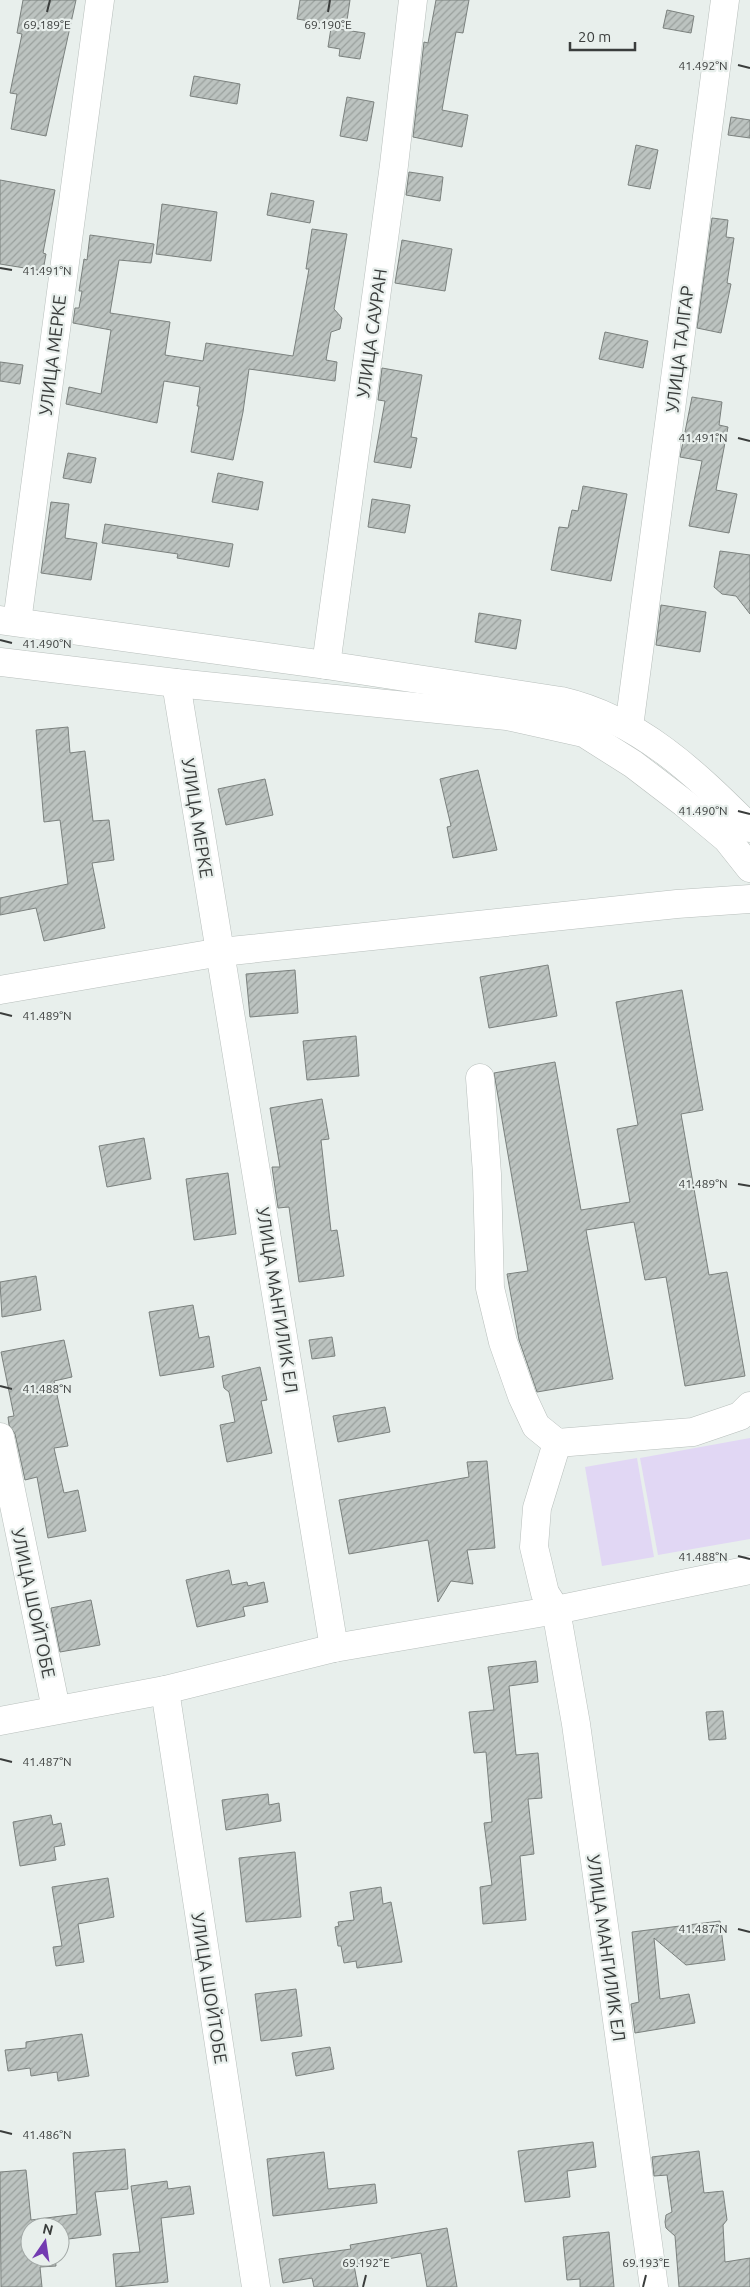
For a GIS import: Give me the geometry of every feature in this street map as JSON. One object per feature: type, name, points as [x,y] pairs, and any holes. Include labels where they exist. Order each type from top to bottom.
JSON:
[{"type":"street","name":"УЛИЦА МЕРКЕ","points":[[9,621],[100,0]]},
{"type":"street","name":"УЛИЦА САУРАН","points":[[326,665],[392,174],[413,0]]},
{"type":"street","name":"УЛИЦА ТАЛГАР","points":[[629,727],[725,0]]},
{"type":"street","points":[[9,621],[326,665],[561,701],[589,708],[629,727],[673,757],[740,810],[750,828]]},
{"type":"street","points":[[0,662],[176,683],[507,716],[584,733],[633,764],[684,803],[727,840],[750,868]]},
{"type":"street","name":"УЛИЦА МЕРКЕ","points":[[176,683],[221,952]]},
{"type":"street","points":[[0,990],[221,952],[667,905],[750,899]]},
{"type":"street","name":"УЛИЦА МАНГИЛИК ЕЛ","points":[[221,952],[334,1648]]},
{"type":"street","points":[[480,1078],[487,1174],[490,1288],[503,1342],[522,1396],[536,1426],[557,1443],[693,1432],[740,1416],[750,1406]]},
{"type":"street","name":"УЛИЦА ШОЙТОБЕ","points":[[0,1437],[56,1709]]},
{"type":"street","name":"УЛИЦА МАНГИЛИК ЕЛ","points":[[557,1443],[537,1508],[534,1547],[550,1602],[576,1724],[654,2287]]},
{"type":"street","points":[[0,1721],[165,1690],[334,1648],[550,1602],[750,1570]]},
{"type":"street","name":"УЛИЦА ШОЙТОБЕ","points":[[165,1690],[256,2287]]},
{"type":"shaded area","points":[[750,1438],[750,1539],[658,1555],[640,1458]]},
{"type":"shaded area","points":[[637,1458],[654,1557],[602,1566],[585,1467]]},
{"type":"building","points":[[23,0],[76,0],[46,136],[11,129],[17,94],[10,93],[22,34],[17,33]]},
{"type":"building","points":[[300,0],[350,0],[346,27],[297,19]]},
{"type":"building","points":[[436,0],[469,0],[463,33],[456,32],[442,110],[468,115],[462,147],[413,137],[424,42],[428,43]]},
{"type":"building","points":[[667,10],[694,16],[691,33],[663,28]]},
{"type":"building","points":[[331,28],[365,33],[360,59],[339,56],[340,49],[328,47]]},
{"type":"building","points":[[194,76],[240,84],[237,104],[190,96]]},
{"type":"building","points":[[347,97],[374,102],[367,141],[340,136]]},
{"type":"building","points":[[731,117],[750,120],[750,138],[728,135]]},
{"type":"building","points":[[636,145],[658,150],[650,189],[628,185]]},
{"type":"building","points":[[409,172],[443,177],[440,201],[406,195]]},
{"type":"building","points":[[0,180],[55,190],[43,253],[46,254],[43,271],[0,264]]},
{"type":"building","points":[[271,193],[314,201],[310,223],[267,215]]},
{"type":"building","points":[[162,204],[217,212],[211,261],[156,254]]},
{"type":"building","points":[[712,218],[728,220],[726,237],[734,238],[727,283],[731,284],[721,333],[697,328]]},
{"type":"building","points":[[312,229],[347,234],[334,309],[342,318],[340,329],[331,332],[326,360],[337,362],[335,381],[249,369],[243,412],[233,460],[191,452],[199,406],[197,406],[200,387],[164,381],[157,423],[66,404],[69,387],[101,394],[111,330],[73,323],[75,308],[79,308],[82,291],[79,291],[84,259],[87,260],[90,235],[154,244],[151,263],[119,260],[110,313],[170,322],[165,355],[203,361],[206,343],[293,356],[309,269],[306,269]]},
{"type":"building","points":[[402,240],[452,249],[445,291],[395,283]]},
{"type":"building","points":[[605,332],[648,341],[643,368],[599,359]]},
{"type":"building","points":[[0,362],[23,365],[20,384],[0,381]]},
{"type":"building","points":[[382,368],[422,375],[411,437],[417,438],[411,468],[374,462],[385,401],[378,400]]},
{"type":"building","points":[[692,397],[722,402],[719,425],[728,427],[716,490],[737,494],[729,533],[689,526],[702,461],[680,457]]},
{"type":"building","points":[[68,453],[96,458],[91,483],[63,478]]},
{"type":"building","points":[[218,473],[263,482],[258,510],[212,502]]},
{"type":"building","points":[[583,486],[627,494],[611,581],[551,570],[559,527],[568,528],[572,510],[578,511]]},
{"type":"building","points":[[372,499],[410,505],[405,533],[368,527]]},
{"type":"building","points":[[51,502],[69,504],[65,538],[97,543],[91,580],[41,573]]},
{"type":"building","points":[[105,524],[233,544],[229,567],[177,558],[178,554],[102,543]]},
{"type":"building","points":[[720,551],[750,555],[750,614],[736,596],[722,594],[714,587]]},
{"type":"building","points":[[661,605],[706,612],[700,652],[656,645]]},
{"type":"building","points":[[479,613],[521,620],[516,649],[475,642]]},
{"type":"building","points":[[68,727],[70,753],[85,751],[93,821],[109,820],[114,860],[92,863],[105,928],[44,941],[36,908],[0,915],[0,898],[68,884],[60,820],[44,822],[36,730]]},
{"type":"building","points":[[478,770],[497,850],[453,858],[447,827],[451,826],[440,779]]},
{"type":"building","points":[[265,779],[273,815],[226,825],[218,789]]},
{"type":"building","points":[[548,965],[557,1016],[489,1028],[480,977]]},
{"type":"building","points":[[295,970],[298,1013],[250,1017],[246,974]]},
{"type":"building","points":[[682,990],[703,1110],[681,1114],[709,1275],[727,1272],[745,1376],[685,1386],[666,1277],[645,1280],[634,1222],[586,1230],[613,1379],[537,1392],[519,1340],[507,1274],[528,1271],[494,1073],[555,1062],[581,1210],[630,1202],[617,1129],[638,1125],[616,1002]]},
{"type":"building","points":[[356,1036],[359,1076],[307,1080],[303,1041]]},
{"type":"building","points":[[322,1099],[329,1139],[321,1140],[331,1231],[337,1230],[344,1276],[299,1282],[289,1207],[278,1208],[272,1167],[280,1167],[270,1108]]},
{"type":"building","points":[[144,1138],[151,1179],[107,1187],[99,1146]]},
{"type":"building","points":[[228,1173],[236,1234],[194,1240],[186,1179]]},
{"type":"building","points":[[36,1276],[41,1310],[2,1317],[0,1282]]},
{"type":"building","points":[[193,1305],[199,1338],[209,1336],[214,1367],[160,1376],[149,1312]]},
{"type":"building","points":[[332,1337],[335,1356],[312,1359],[309,1340]]},
{"type":"building","points":[[64,1340],[72,1377],[54,1381],[68,1446],[54,1448],[64,1493],[78,1490],[86,1531],[48,1538],[37,1477],[25,1480],[15,1434],[9,1425],[8,1417],[14,1416],[1,1352]]},
{"type":"building","points":[[260,1367],[267,1400],[261,1401],[272,1453],[227,1462],[220,1425],[235,1422],[229,1392],[224,1388],[222,1376]]},
{"type":"building","points":[[385,1407],[390,1432],[338,1442],[333,1416]]},
{"type":"building","points":[[487,1461],[495,1548],[467,1550],[473,1584],[451,1581],[438,1602],[428,1540],[349,1554],[339,1500],[469,1477],[467,1462]]},
{"type":"building","points":[[229,1570],[232,1585],[247,1582],[248,1586],[264,1582],[268,1602],[243,1607],[245,1616],[197,1627],[186,1580]]},
{"type":"building","points":[[91,1600],[100,1645],[60,1652],[51,1608]]},
{"type":"building","points":[[536,1661],[538,1682],[509,1686],[516,1755],[538,1753],[542,1798],[528,1799],[534,1854],[520,1856],[526,1920],[483,1924],[480,1887],[492,1885],[484,1823],[492,1822],[486,1752],[474,1753],[469,1712],[494,1710],[488,1667]]},
{"type":"building","points":[[723,1711],[726,1739],[709,1740],[706,1712]]},
{"type":"building","points":[[268,1794],[269,1805],[279,1803],[281,1821],[226,1830],[222,1800]]},
{"type":"building","points":[[51,1815],[53,1825],[61,1823],[65,1845],[54,1847],[56,1860],[20,1866],[13,1822]]},
{"type":"building","points":[[295,1852],[301,1917],[246,1922],[239,1858]]},
{"type":"building","points":[[108,1878],[114,1917],[78,1924],[84,1962],[56,1966],[53,1947],[62,1946],[52,1887]]},
{"type":"building","points":[[381,1887],[383,1904],[391,1902],[402,1962],[357,1968],[356,1961],[344,1963],[341,1946],[338,1946],[335,1927],[339,1926],[338,1922],[354,1920],[350,1892]]},
{"type":"building","points":[[720,1921],[725,1960],[686,1965],[654,1938],[660,1999],[689,1994],[695,2023],[635,2033],[631,2004],[639,2002],[632,1932]]},
{"type":"building","points":[[296,1989],[302,2036],[261,2041],[255,1994]]},
{"type":"building","points":[[82,2034],[89,2076],[58,2081],[57,2072],[31,2076],[30,2068],[8,2071],[5,2050],[26,2048],[26,2042]]},
{"type":"building","points":[[330,2047],[334,2069],[296,2076],[292,2053]]},
{"type":"building","points":[[593,2142],[596,2167],[567,2171],[570,2197],[525,2202],[518,2151]]},
{"type":"building","points":[[125,2149],[128,2189],[95,2192],[101,2235],[70,2239],[70,2217],[54,2217],[77,2214],[73,2153]]},
{"type":"building","points":[[699,2151],[704,2193],[723,2191],[727,2220],[723,2225],[725,2262],[750,2258],[750,2287],[679,2287],[675,2236],[666,2228],[665,2222],[666,2215],[672,2212],[667,2175],[654,2176],[652,2157]]},
{"type":"building","points":[[324,2152],[328,2189],[375,2184],[377,2203],[273,2216],[267,2159]]},
{"type":"building","points":[[26,2170],[31,2217],[20,2217],[20,2267],[40,2267],[42,2287],[1,2287],[0,2172]]},
{"type":"building","points":[[167,2181],[168,2189],[190,2186],[194,2214],[161,2218],[168,2282],[116,2287],[113,2254],[140,2252],[131,2186]]},
{"type":"building","points":[[447,2228],[457,2287],[427,2287],[421,2253],[354,2265],[358,2287],[314,2287],[312,2278],[283,2283],[279,2259],[351,2249],[350,2245]]},
{"type":"building","points":[[609,2232],[614,2287],[580,2287],[580,2279],[567,2280],[563,2237]]}]
